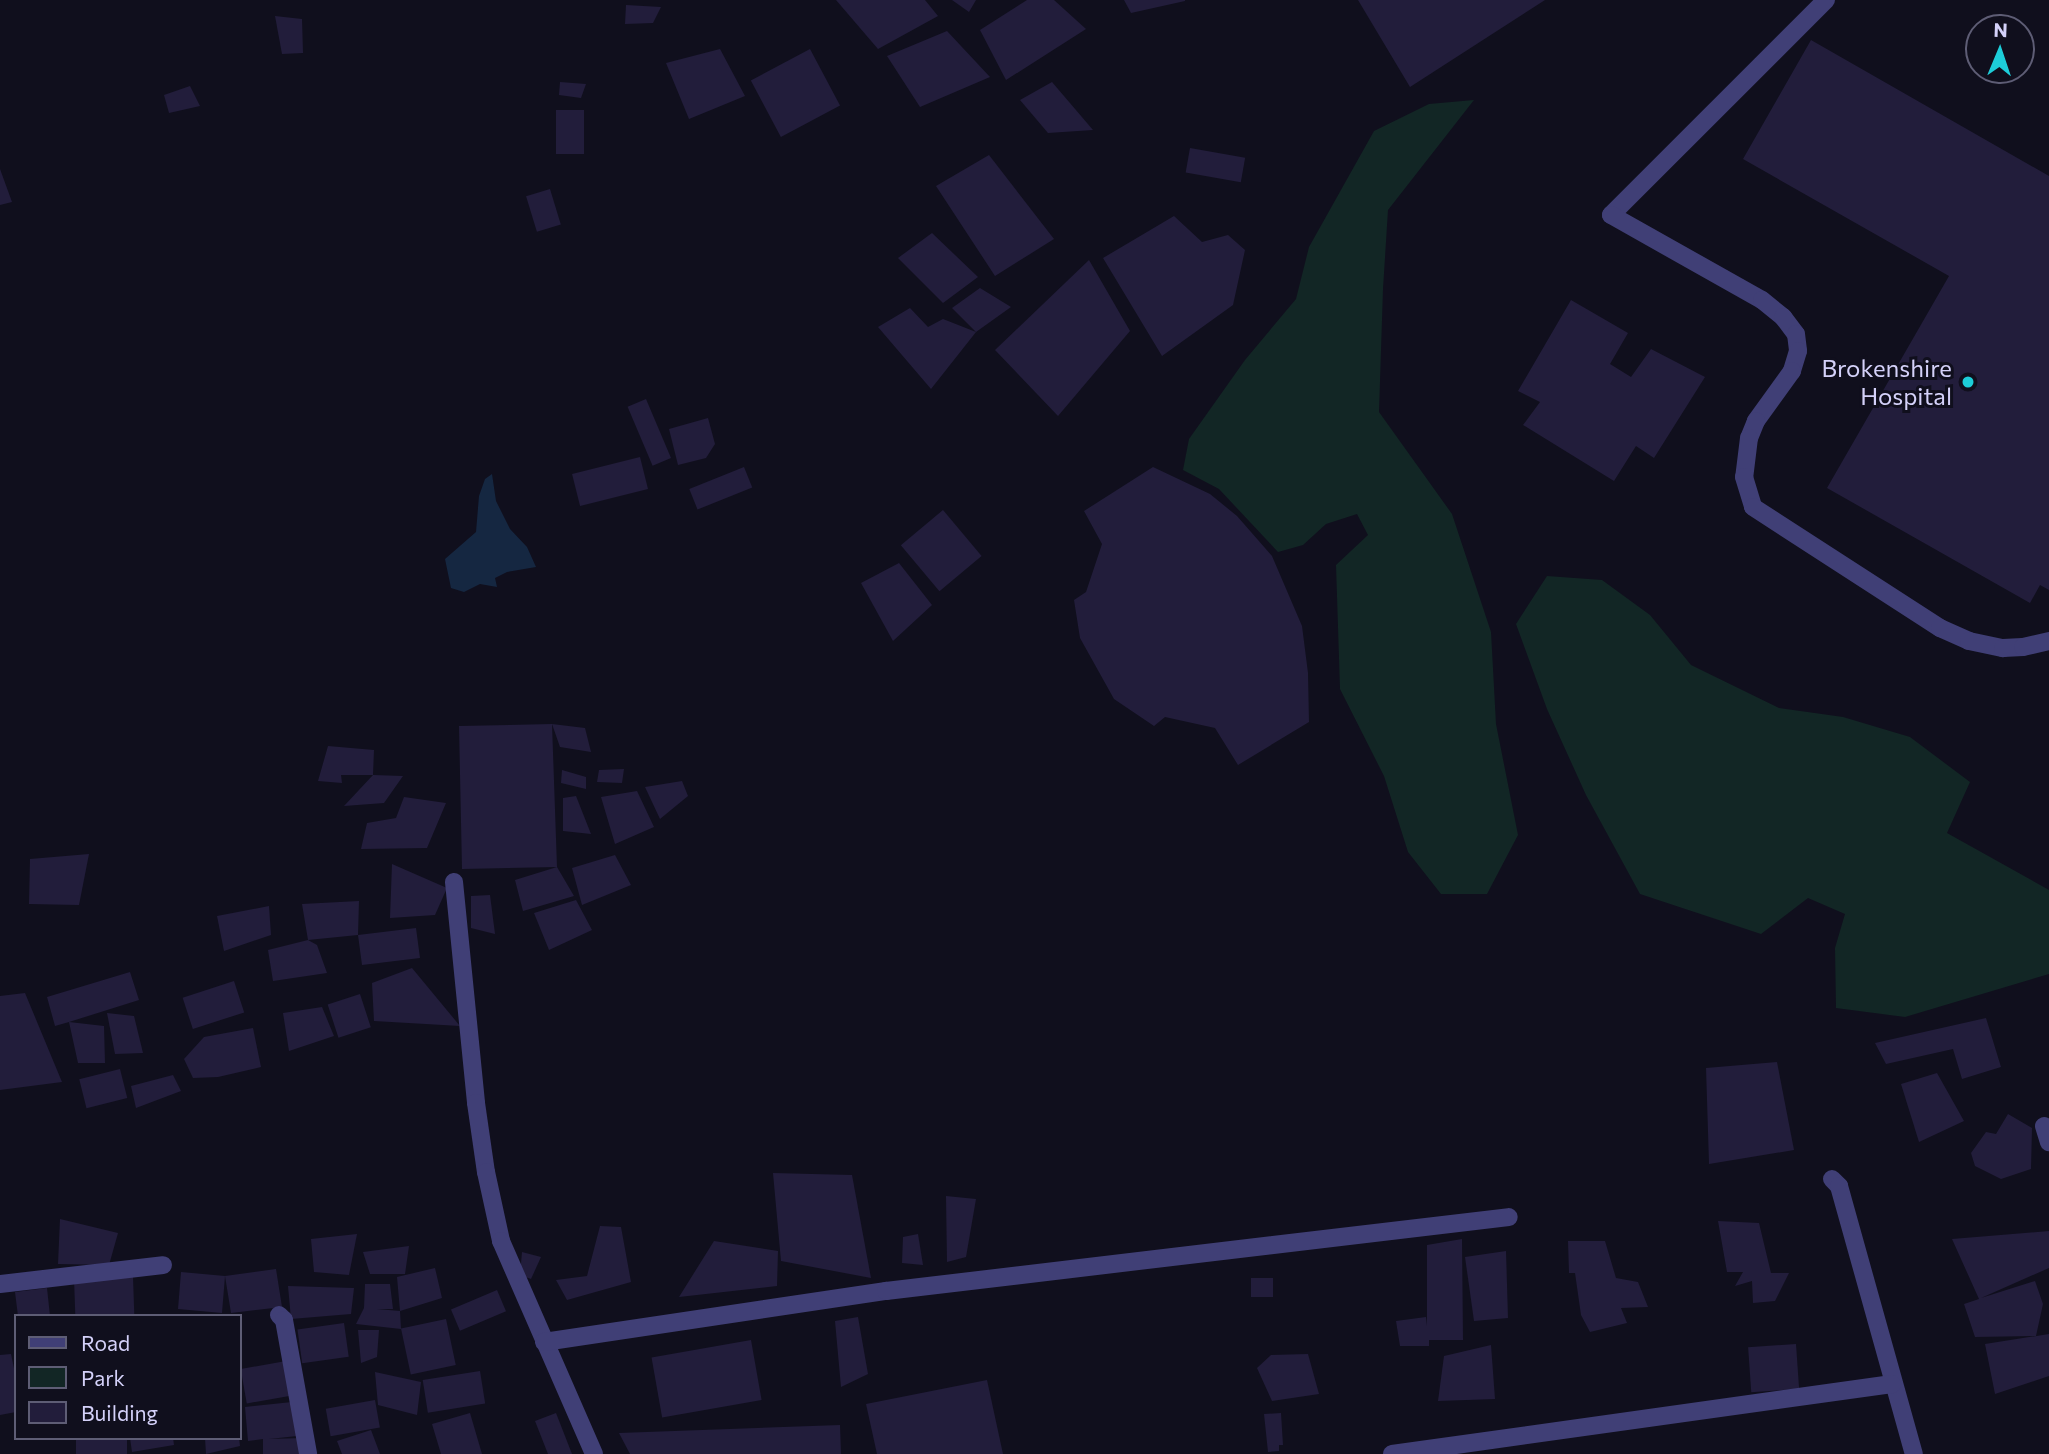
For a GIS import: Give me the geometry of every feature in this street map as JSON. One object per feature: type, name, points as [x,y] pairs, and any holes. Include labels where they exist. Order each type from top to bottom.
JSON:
[{"type":"street","points":[[1826,0],[1611,215],[1762,300],[1783,317],[1796,334],[1798,351],[1792,371],[1756,421],[1749,438],[1744,477],[1753,507],[1940,628],[1969,641],[2003,648],[2049,641]]},
{"type":"street","points":[[454,883],[486,1172],[501,1241],[594,1454]]},
{"type":"street","points":[[1832,1179],[1839,1186],[1892,1384],[1914,1454]]},
{"type":"street","points":[[544,1342],[886,1291],[1509,1217]]},
{"type":"street","points":[[0,1284],[163,1265]]},
{"type":"street","points":[[279,1315],[284,1320],[308,1454]]},
{"type":"street","points":[[1392,1454],[1892,1384]]},
{"type":"green space","points":[[1474,100],[1388,210],[1383,289],[1379,412],[1452,514],[1491,632],[1496,724],[1518,835],[1487,894],[1441,894],[1408,852],[1384,776],[1340,689],[1336,565],[1368,535],[1357,514],[1326,524],[1303,545],[1278,552],[1219,489],[1183,470],[1189,439],[1245,360],[1296,299],[1309,247],[1374,131],[1429,104]]},
{"type":"green space","points":[[1547,576],[1602,580],[1650,615],[1691,665],[1779,708],[1843,717],[1910,737],[1970,782],[1947,833],[2049,890],[2049,974],[1905,1017],[1836,1008],[1835,948],[1845,914],[1808,898],[1761,934],[1640,894],[1586,795],[1547,709],[1516,624]]},
{"type":"water","points":[[492,474],[496,501],[510,529],[527,547],[536,567],[507,572],[495,578],[497,587],[480,584],[464,592],[451,588],[445,559],[476,532],[479,496],[485,479]]},
{"type":"building","points":[[836,0],[925,0],[938,16],[878,49]]},
{"type":"building","points":[[952,0],[976,0],[969,12]]},
{"type":"building","points":[[1027,0],[1054,0],[1086,29],[1006,80],[980,30]]},
{"type":"building","points":[[1124,0],[1185,0],[1185,1],[1131,13]]},
{"type":"building","points":[[1358,0],[1545,0],[1410,87]]},
{"type":"building","points":[[626,5],[661,7],[653,23],[625,24]]},
{"type":"building","points":[[275,16],[302,19],[303,53],[282,54]]},
{"type":"building","points":[[947,31],[990,77],[920,107],[887,56]]},
{"type":"building","name":"Brokenshire Hospital","points":[[1811,40],[2049,176],[2049,590],[2040,585],[2030,603],[1827,488],[1949,276],[1743,159]]},
{"type":"building","points":[[720,49],[745,96],[689,119],[666,63]]},
{"type":"building","points":[[810,49],[840,106],[781,137],[751,80]]},
{"type":"building","points":[[560,82],[586,84],[581,98],[559,95]]},
{"type":"building","points":[[1052,82],[1093,130],[1048,133],[1020,100]]},
{"type":"building","points":[[190,86],[200,106],[169,113],[164,95]]},
{"type":"building","points":[[556,110],[584,110],[584,154],[556,154]]},
{"type":"building","points":[[1190,148],[1245,158],[1241,182],[1186,173]]},
{"type":"building","points":[[989,155],[1054,239],[995,276],[936,186]]},
{"type":"building","points":[[0,169],[12,202],[0,205]]},
{"type":"building","points":[[550,189],[561,224],[537,232],[526,196]]},
{"type":"building","points":[[1174,216],[1202,242],[1228,235],[1245,250],[1233,305],[1162,356],[1103,258]]},
{"type":"building","points":[[932,233],[978,277],[943,303],[898,258]]},
{"type":"building","points":[[1089,260],[1130,331],[1058,416],[995,350]]},
{"type":"building","points":[[980,288],[1011,307],[976,332],[952,308]]},
{"type":"building","points":[[1571,300],[1628,333],[1610,364],[1631,377],[1651,349],[1705,377],[1654,458],[1636,446],[1614,481],[1523,425],[1540,402],[1518,391]]},
{"type":"building","points":[[910,308],[928,327],[943,319],[976,332],[931,389],[878,327]]},
{"type":"building","points":[[646,399],[671,458],[653,466],[628,407]]},
{"type":"building","points":[[708,418],[715,444],[706,458],[678,465],[669,429]]},
{"type":"building","points":[[640,457],[648,489],[580,506],[572,474]]},
{"type":"building","points":[[744,467],[752,487],[698,509],[689,489]]},
{"type":"building","points":[[1153,467],[1210,494],[1237,516],[1272,556],[1302,626],[1308,673],[1309,722],[1238,765],[1215,728],[1165,717],[1154,726],[1114,699],[1080,638],[1074,600],[1086,592],[1102,544],[1084,511]]},
{"type":"building","points":[[943,510],[982,556],[939,591],[901,545]]},
{"type":"building","points":[[899,563],[932,605],[893,641],[861,583]]},
{"type":"building","points":[[552,724],[585,728],[591,752],[560,747]]},
{"type":"building","points":[[552,724],[557,867],[462,869],[459,726]]},
{"type":"building","points":[[328,746],[374,750],[373,775],[341,775],[342,783],[318,781]]},
{"type":"building","points":[[624,769],[622,783],[597,782],[599,770]]},
{"type":"building","points":[[562,770],[586,777],[586,789],[561,783]]},
{"type":"building","points":[[373,775],[403,776],[384,803],[344,806]]},
{"type":"building","points":[[682,781],[688,796],[660,819],[645,787]]},
{"type":"building","points":[[637,791],[654,827],[615,844],[601,797]]},
{"type":"building","points":[[576,796],[591,834],[563,831],[563,798]]},
{"type":"building","points":[[404,797],[446,803],[427,848],[361,849],[367,823],[396,818]]},
{"type":"building","points":[[89,854],[79,905],[29,904],[30,859]]},
{"type":"building","points":[[615,855],[631,885],[582,905],[572,868]]},
{"type":"building","points":[[392,864],[447,888],[435,915],[390,918]]},
{"type":"building","points":[[557,867],[574,896],[523,911],[515,880]]},
{"type":"building","points":[[490,895],[495,934],[471,928],[471,896]]},
{"type":"building","points":[[576,900],[592,930],[549,950],[534,913]]},
{"type":"building","points":[[359,901],[358,935],[308,940],[302,904]]},
{"type":"building","points":[[269,906],[271,935],[224,951],[217,916]]},
{"type":"building","points":[[416,928],[420,958],[362,965],[358,935]]},
{"type":"building","points":[[308,940],[317,945],[327,973],[273,981],[268,950]]},
{"type":"building","points":[[412,968],[460,1026],[374,1021],[372,983]]},
{"type":"building","points":[[130,972],[139,1000],[55,1026],[47,997]]},
{"type":"building","points":[[234,981],[244,1012],[193,1029],[183,998]]},
{"type":"building","points":[[25,993],[62,1082],[0,1090],[0,996]]},
{"type":"building","points":[[360,994],[371,1027],[338,1038],[328,1005]]},
{"type":"building","points":[[322,1007],[334,1036],[289,1051],[283,1013]]},
{"type":"building","points":[[107,1013],[134,1016],[143,1053],[115,1054]]},
{"type":"building","points":[[1986,1018],[2001,1067],[1962,1079],[1953,1049],[1886,1064],[1875,1043]]},
{"type":"building","points":[[69,1022],[104,1026],[105,1063],[78,1063]]},
{"type":"building","points":[[253,1028],[261,1067],[218,1077],[193,1078],[184,1059],[204,1037]]},
{"type":"building","points":[[1777,1062],[1794,1150],[1709,1164],[1706,1068]]},
{"type":"building","points":[[120,1069],[127,1098],[87,1108],[79,1079]]},
{"type":"building","points":[[1937,1073],[1964,1121],[1919,1142],[1901,1084]]},
{"type":"building","points":[[173,1075],[181,1091],[136,1108],[131,1086]]},
{"type":"building","points":[[2008,1114],[2032,1128],[2031,1169],[2001,1179],[1975,1166],[1971,1153],[1986,1132],[1996,1134]]},
{"type":"building","points":[[773,1173],[852,1175],[871,1278],[781,1261]]},
{"type":"building","points":[[946,1196],[976,1199],[966,1257],[947,1262]]},
{"type":"building","points":[[60,1219],[118,1233],[109,1265],[58,1264]]},
{"type":"building","points":[[1718,1221],[1759,1223],[1771,1273],[1789,1273],[1775,1301],[1753,1303],[1752,1281],[1735,1286],[1743,1272],[1727,1272]]},
{"type":"building","points":[[600,1226],[621,1227],[631,1282],[567,1300],[556,1280],[587,1276]]},
{"type":"building","points":[[2049,1231],[2049,1268],[1981,1298],[2035,1281],[2043,1304],[2036,1336],[1975,1337],[1964,1304],[1979,1299],[1952,1239]]},
{"type":"building","points":[[357,1234],[349,1275],[314,1272],[311,1239]]},
{"type":"building","points":[[918,1234],[923,1265],[902,1263],[903,1237]]},
{"type":"building","points":[[1462,1239],[1463,1340],[1429,1340],[1429,1346],[1400,1346],[1396,1321],[1426,1317],[1427,1326],[1427,1245]]},
{"type":"building","points":[[714,1241],[778,1251],[777,1286],[679,1297]]},
{"type":"building","points":[[1568,1241],[1605,1241],[1616,1278],[1638,1282],[1648,1307],[1621,1308],[1627,1323],[1590,1332],[1581,1315],[1575,1273],[1569,1273]]},
{"type":"building","points":[[409,1246],[405,1274],[370,1274],[363,1252]]},
{"type":"building","points":[[1506,1251],[1508,1318],[1474,1321],[1465,1257]]},
{"type":"building","points":[[522,1252],[541,1257],[531,1279],[520,1275]]},
{"type":"building","points":[[435,1268],[442,1298],[400,1311],[397,1277]]},
{"type":"building","points":[[276,1269],[282,1307],[231,1313],[225,1276]]},
{"type":"building","points":[[181,1272],[225,1276],[222,1313],[178,1309]]},
{"type":"building","points":[[133,1277],[134,1314],[75,1314],[74,1279]]},
{"type":"building","points":[[1251,1278],[1273,1278],[1273,1297],[1251,1297]]},
{"type":"building","points":[[365,1284],[390,1284],[393,1309],[377,1309],[400,1311],[401,1329],[356,1324],[364,1308]]},
{"type":"building","points":[[288,1286],[354,1288],[351,1314],[291,1319]]},
{"type":"building","points":[[47,1288],[50,1314],[18,1314],[15,1292]]},
{"type":"building","points":[[497,1290],[506,1311],[460,1331],[451,1310]]},
{"type":"building","points":[[858,1317],[868,1374],[841,1387],[835,1321]]},
{"type":"building","points":[[446,1319],[456,1365],[411,1375],[401,1329]]},
{"type":"building","points":[[344,1323],[349,1357],[302,1363],[297,1330]]},
{"type":"building","points":[[358,1330],[379,1330],[377,1357],[361,1363]]},
{"type":"building","points":[[2049,1334],[2049,1376],[1995,1394],[1985,1344]]},
{"type":"building","points":[[751,1340],[762,1400],[662,1418],[652,1358]]},
{"type":"building","points":[[1796,1344],[1799,1389],[1751,1392],[1748,1347]]},
{"type":"building","points":[[1491,1345],[1495,1399],[1438,1401],[1444,1356]]},
{"type":"building","points":[[11,1354],[14,1368],[14,1412],[0,1415],[0,1355]]},
{"type":"building","points":[[1308,1354],[1319,1394],[1272,1401],[1257,1368],[1271,1355]]},
{"type":"building","points":[[286,1361],[292,1395],[247,1403],[242,1369]]},
{"type":"building","points":[[480,1371],[485,1404],[428,1413],[423,1380]]},
{"type":"building","points":[[375,1372],[421,1382],[417,1415],[378,1405]]},
{"type":"building","points":[[987,1380],[1003,1454],[877,1454],[866,1404]]},
{"type":"building","points":[[375,1400],[380,1428],[331,1436],[326,1409]]},
{"type":"building","points":[[292,1402],[297,1436],[269,1439],[303,1438],[304,1454],[263,1454],[263,1439],[248,1441],[245,1407]]},
{"type":"building","points":[[470,1413],[482,1454],[441,1454],[432,1424]]},
{"type":"building","points":[[556,1413],[572,1454],[548,1454],[535,1421]]},
{"type":"building","points":[[1281,1413],[1283,1445],[1279,1445],[1279,1451],[1268,1452],[1264,1414]]},
{"type":"building","points":[[840,1425],[841,1454],[630,1454],[619,1433]]},
{"type":"building","points":[[371,1430],[380,1454],[342,1454],[337,1441]]},
{"type":"building","points":[[76,1440],[127,1440],[127,1454],[76,1454]]},
{"type":"building","points":[[130,1440],[173,1440],[174,1445],[132,1452]]},
{"type":"building","points":[[205,1440],[239,1440],[240,1446],[206,1454]]},
{"type":"place","name":"Brokenshire Hospital","points":[[1968,382]]}]
